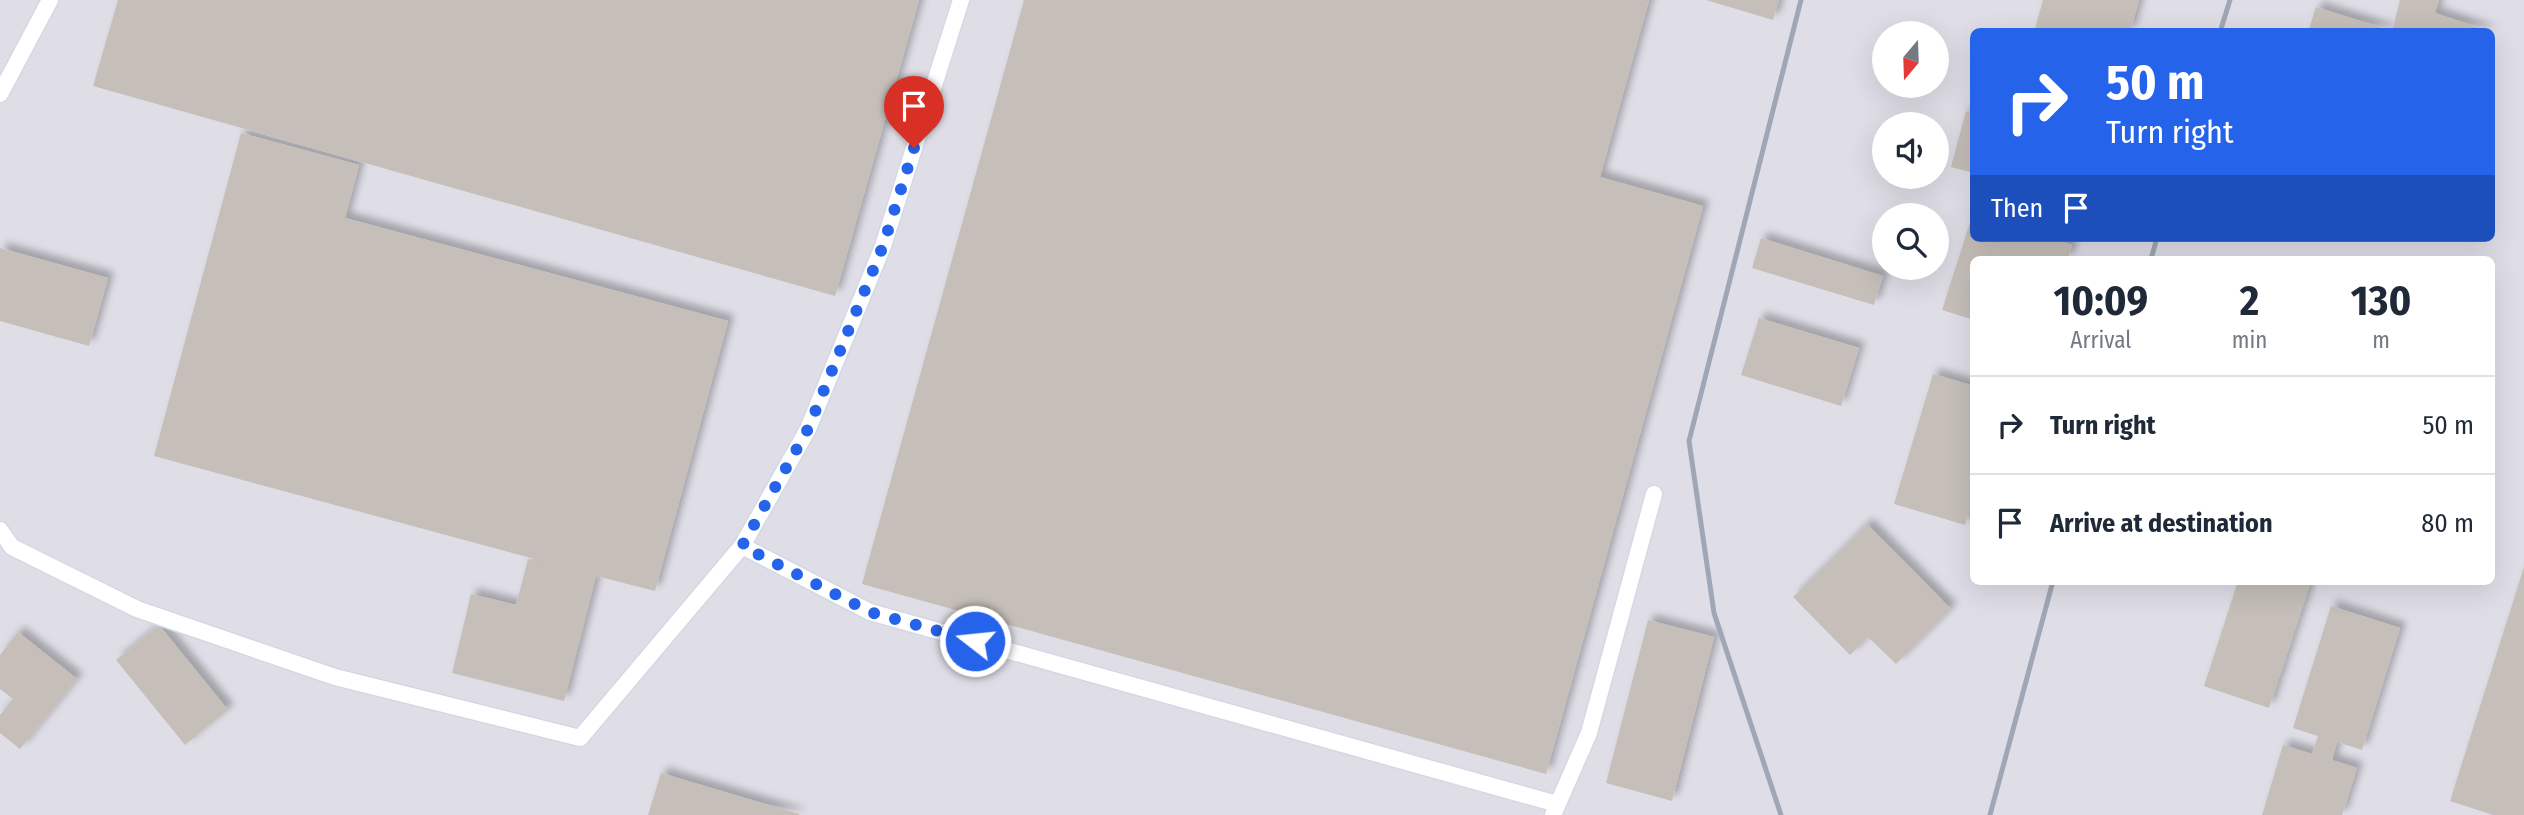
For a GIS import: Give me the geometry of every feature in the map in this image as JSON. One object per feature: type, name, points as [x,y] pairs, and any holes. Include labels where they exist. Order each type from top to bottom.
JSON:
[{"type":"lane","points":[[0,94],[50,0]]},
{"type":"lane","points":[[0,530],[12,547],[137,609],[335,677],[580,738],[742,546],[808,429],[878,258],[961,0]]},
{"type":"lane","points":[[742,546],[870,612],[1555,810],[1589,733],[1654,494]]},
{"type":"shaded area","points":[[0,0],[2524,0],[2524,815],[0,815]]},
{"type":"building","points":[[118,0],[919,0],[835,296],[93,86]]},
{"type":"building","points":[[1024,0],[1649,0],[1600,177],[1703,206],[1546,774],[862,584]]},
{"type":"building","points":[[1706,0],[1779,0],[1773,20]]},
{"type":"building","points":[[2043,0],[2139,0],[2131,28],[2035,28]]},
{"type":"building","points":[[2400,0],[2439,0],[2435,13],[2479,28],[2393,28]]},
{"type":"building","points":[[2316,7],[2382,28],[2309,28]]},
{"type":"building","points":[[1966,111],[1970,112],[1970,172],[1951,167]]},
{"type":"building","points":[[241,133],[359,165],[345,218],[728,321],[655,591],[596,576],[564,701],[452,673],[471,594],[516,605],[528,559],[553,564],[154,456]]},
{"type":"building","points":[[1970,222],[1970,242],[2063,242],[2072,245],[2069,256],[1970,256],[1970,319],[1942,310]]},
{"type":"building","points":[[1761,238],[1872,273],[1872,280],[1882,280],[1874,305],[1752,268]]},
{"type":"building","points":[[0,248],[108,278],[89,346],[0,321]]},
{"type":"building","points":[[1759,318],[1859,348],[1841,406],[1741,375]]},
{"type":"building","points":[[1933,374],[1970,385],[1970,508],[1965,525],[1894,504]]},
{"type":"building","points":[[1867,524],[1951,609],[1896,664],[1868,637],[1850,655],[1793,597]]},
{"type":"building","points":[[2524,567],[2524,815],[2493,815],[2450,801]]},
{"type":"building","points":[[2237,585],[2310,585],[2269,708],[2204,686]]},
{"type":"building","points":[[2331,606],[2400,628],[2362,750],[2337,742],[2332,760],[2357,768],[2342,815],[2262,815],[2283,745],[2312,754],[2318,736],[2293,728]]},
{"type":"building","points":[[1648,620],[1714,637],[1672,801],[1606,783]]},
{"type":"building","points":[[159,625],[228,710],[185,745],[116,660]]},
{"type":"building","points":[[18,632],[77,679],[20,749],[0,733],[0,715],[13,699],[0,689],[0,655]]},
{"type":"building","points":[[661,773],[799,814],[799,815],[648,815]]},
{"type":"railway","points":[[1781,815],[1714,613],[1689,441],[1801,0]]},
{"type":"railway","points":[[2221,28],[2230,0]]},
{"type":"railway","points":[[2152,256],[2156,242]]},
{"type":"railway","points":[[1990,815],[2052,585]]},
{"type":"route","points":[[914,148],[883,246],[808,429],[742,546],[870,612],[975,641]]}]
